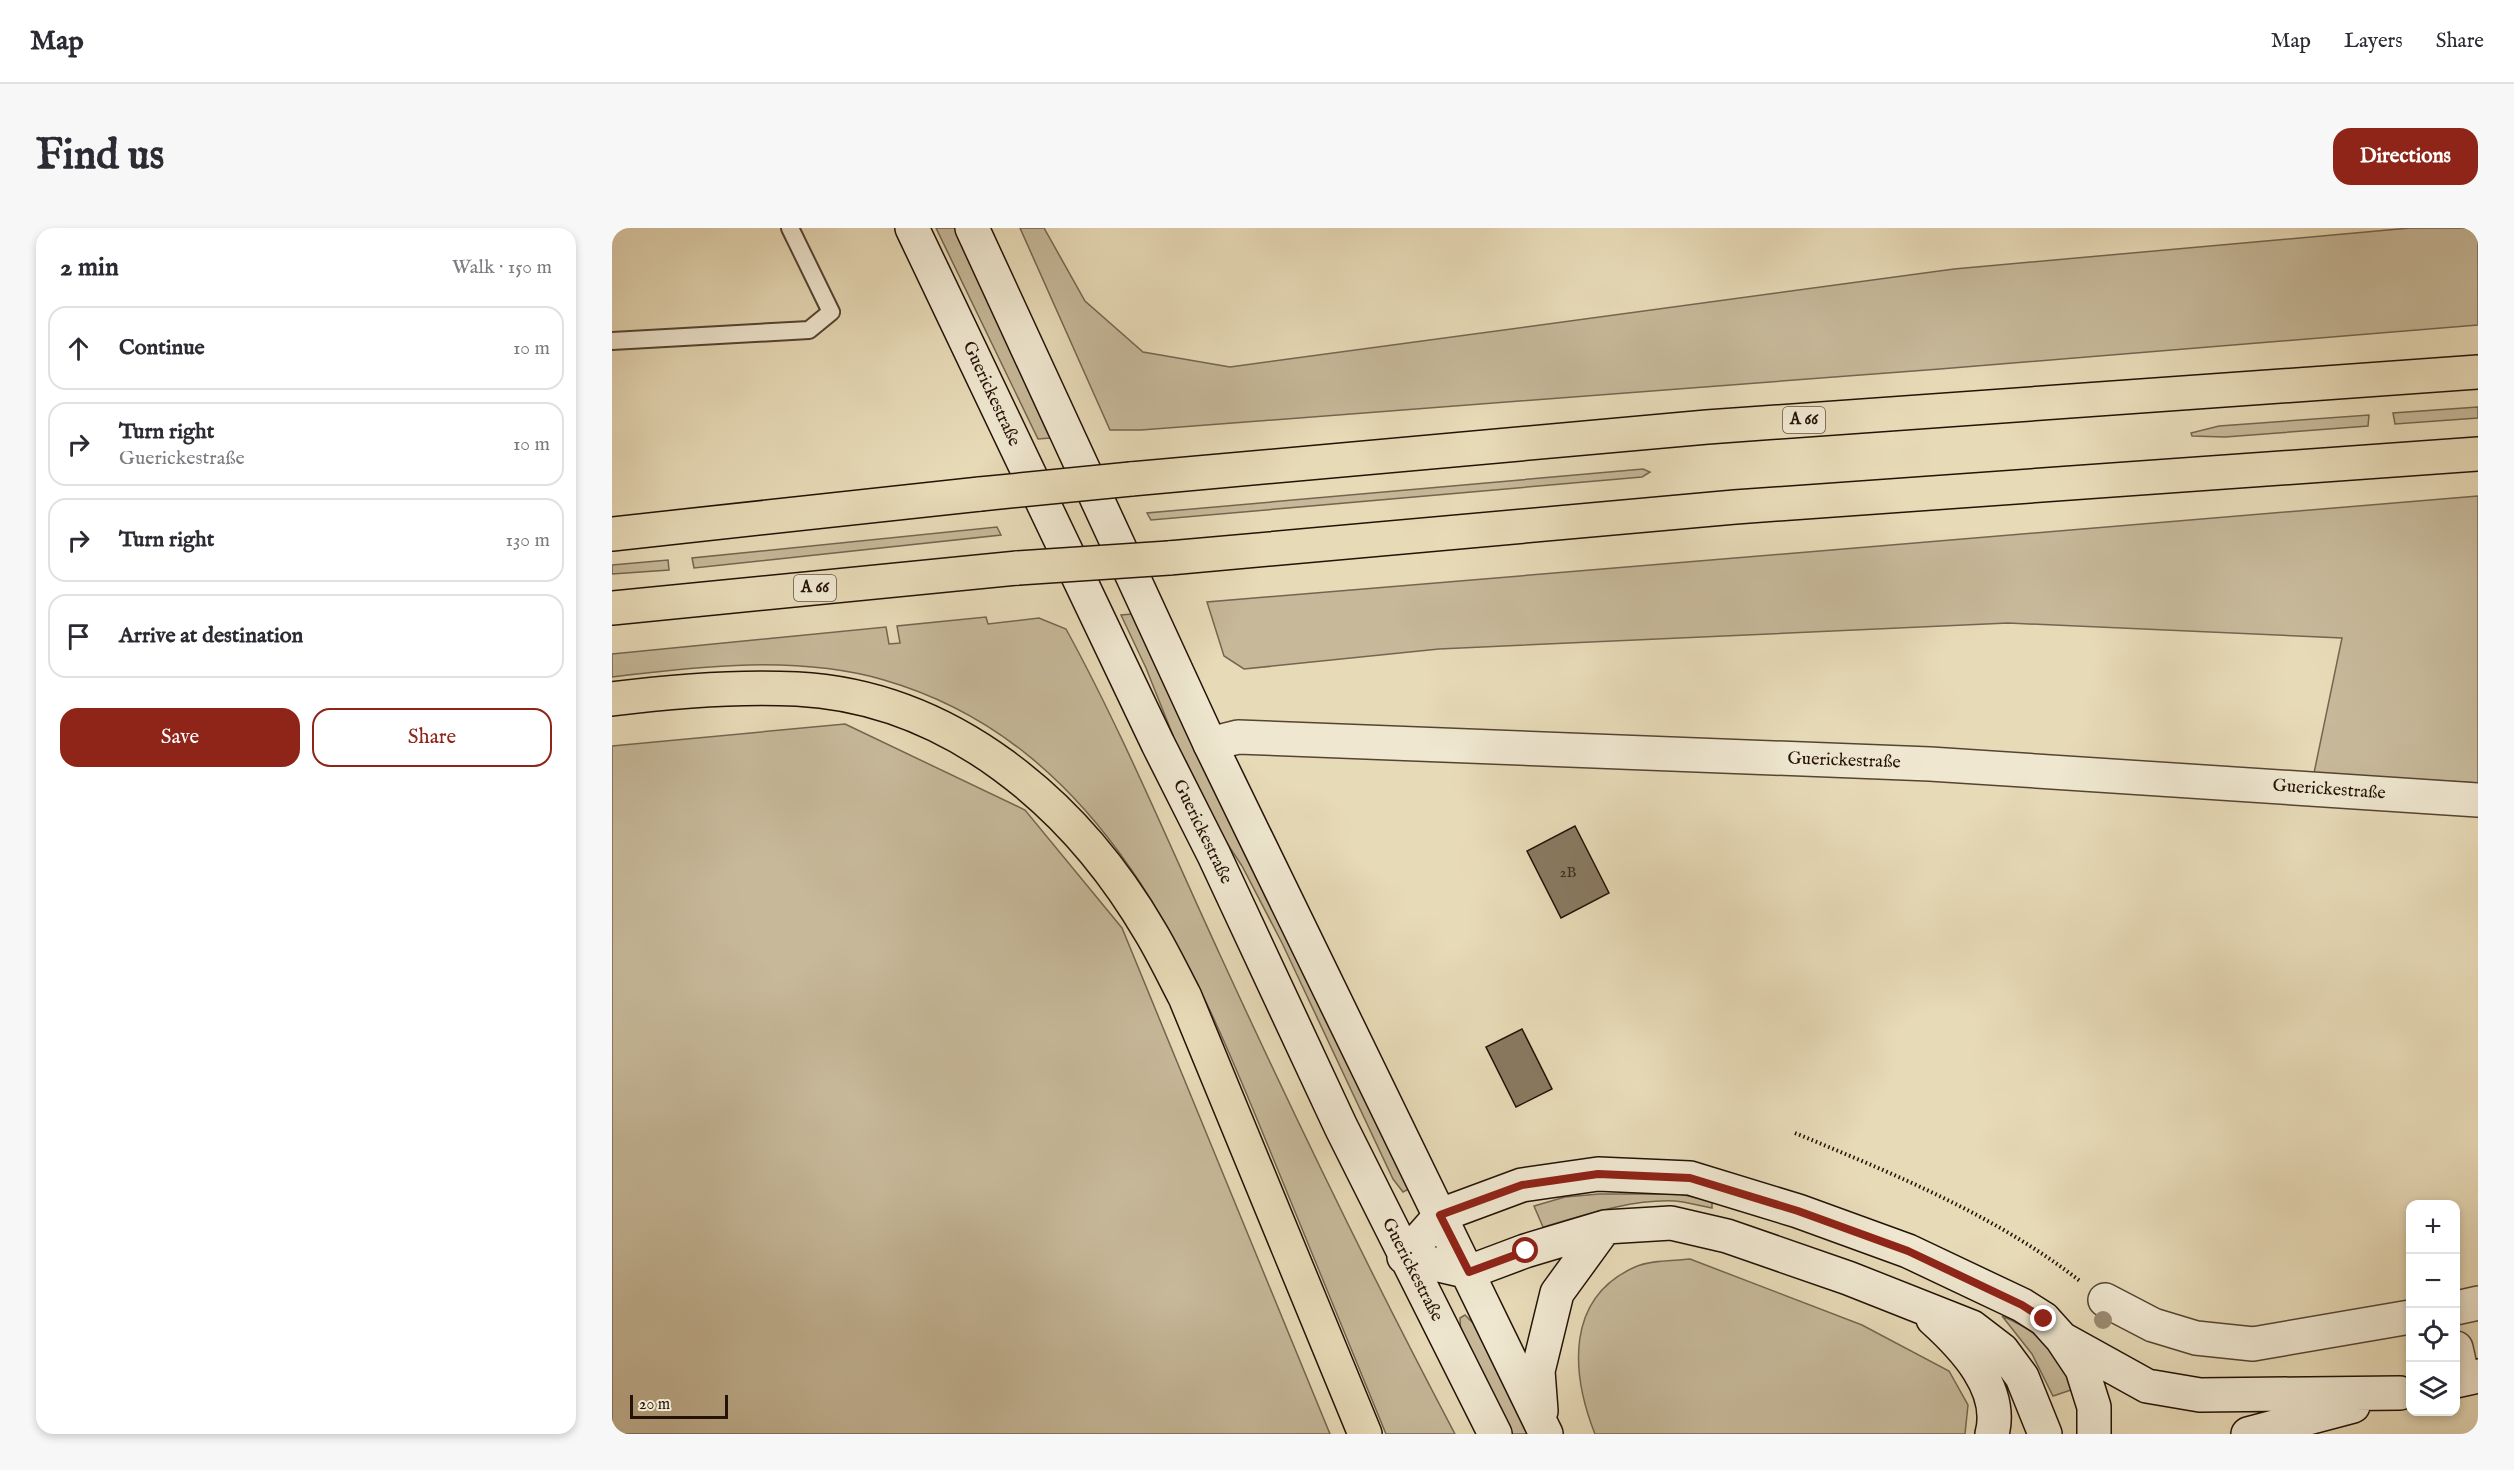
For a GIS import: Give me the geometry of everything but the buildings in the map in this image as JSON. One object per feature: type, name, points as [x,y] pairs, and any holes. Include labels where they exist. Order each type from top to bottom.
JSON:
[{"type":"highway","name":"A 66","points":[[612,534],[1131,479],[1707,427],[2478,372]]},
{"type":"highway","name":"A 66","points":[[612,608],[1018,568],[1169,558],[1735,507],[2478,454]]},
{"type":"highway","points":[[612,699],[680,690],[798,689],[868,700],[919,715],[977,746],[1024,780],[1066,819],[1108,870],[1145,923],[1185,997],[1365,1434]]},
{"type":"main road","name":"Guerickestraße","points":[[912,228],[1404,1257],[1496,1434]]},
{"type":"main road","points":[[972,228],[1210,744],[1544,1430]]},
{"type":"main road","name":"Guerickestraße","points":[[1210,744],[1238,737],[1930,764],[2478,800]]},
{"type":"main road","points":[[2044,1434],[2022,1377],[2002,1350],[1972,1327],[1923,1310],[1848,1278],[1727,1236],[1671,1223],[1605,1227],[1526,1251],[1469,1272],[1404,1257],[1440,1215],[1522,1185],[1598,1174],[1690,1178],[1798,1211],[1908,1251],[2022,1305],[2044,1319],[2062,1339],[2082,1369],[2094,1407],[2094,1434]]},
{"type":"main road","points":[[1544,1430],[1538,1371],[1557,1293],[1605,1227]]},
{"type":"main road","points":[[2105,1300],[2153,1325],[2196,1338],[2253,1344],[2406,1318]]},
{"type":"main road","points":[[2460,1307],[2478,1303]]},
{"type":"main road","points":[[1923,1310],[1959,1342],[1977,1368],[1992,1401],[1995,1422],[1992,1434]]},
{"type":"main road","points":[[2062,1339],[2148,1386],[2200,1395],[2405,1392]]},
{"type":"main road","points":[[2248,1434],[2405,1392]]},
{"type":"lane","points":[[612,341],[809,330],[831,312],[790,228]]},
{"type":"path","points":[[1795,1133],[1927,1188],[2047,1255],[2105,1300]]},
{"type":"shaded area","points":[[936,228],[955,228],[1050,438],[1038,439]]},
{"type":"shaded area","points":[[1020,228],[1044,228],[1085,301],[1143,352],[1230,367],[1954,269],[2410,228],[2478,228],[2478,325],[1940,369],[1141,430],[1110,430]]},
{"type":"shaded area","points":[[2478,407],[2478,418],[2395,424],[2393,413]]},
{"type":"shaded area","points":[[2369,415],[2368,426],[2225,437],[2192,436],[2191,433],[2219,426]]},
{"type":"shaded area","points":[[1643,469],[1650,472],[1642,477],[1151,520],[1147,513]]},
{"type":"shaded area","points":[[2478,496],[2478,783],[2314,773],[2342,638],[2008,623],[1439,649],[1244,669],[1224,656],[1207,602]]},
{"type":"shaded area","points":[[997,527],[1001,535],[694,568],[692,558]]},
{"type":"shaded area","points":[[668,560],[669,570],[612,574],[612,565]]},
{"type":"shaded area","points":[[1132,614],[1409,1189],[1403,1192],[1393,1179],[1282,943],[1242,866],[1207,813],[1190,778],[1146,668],[1121,615]]},
{"type":"shaded area","points":[[986,617],[988,624],[1039,618],[1066,629],[1127,750],[1306,1137],[1364,1257],[1455,1434],[1386,1434],[1243,1084],[1210,1010],[1173,938],[1132,870],[1083,808],[1027,754],[961,711],[884,680],[851,672],[818,667],[749,665],[680,669],[612,677],[612,654],[886,627],[889,644],[900,643],[897,626]]},
{"type":"shaded area","points":[[845,724],[1025,810],[1122,928],[1330,1434],[612,1434],[612,746]]},
{"type":"shaded area","points":[[1599,1194],[1679,1194],[1712,1201],[1712,1208],[1684,1202],[1659,1201],[1608,1209],[1543,1227],[1534,1206],[1565,1197]]},
{"type":"shaded area","points":[[1690,1259],[1862,1325],[1949,1371],[1968,1405],[1965,1434],[1595,1434],[1581,1387],[1580,1339],[1585,1317],[1596,1298],[1612,1281],[1635,1267],[1655,1262]]},
{"type":"shaded area","points":[[1465,1315],[1475,1325],[1529,1434],[1504,1434],[1461,1339],[1460,1318]]},
{"type":"shaded area","points":[[2002,1316],[2028,1329],[2047,1344],[2061,1363],[2074,1389],[2053,1396],[2032,1354]]},
{"type":"route","points":[[1526,1251],[1469,1272],[1440,1215],[1522,1185],[1598,1174],[1690,1178],[1798,1211],[1908,1251],[2022,1305],[2044,1319]]}]
